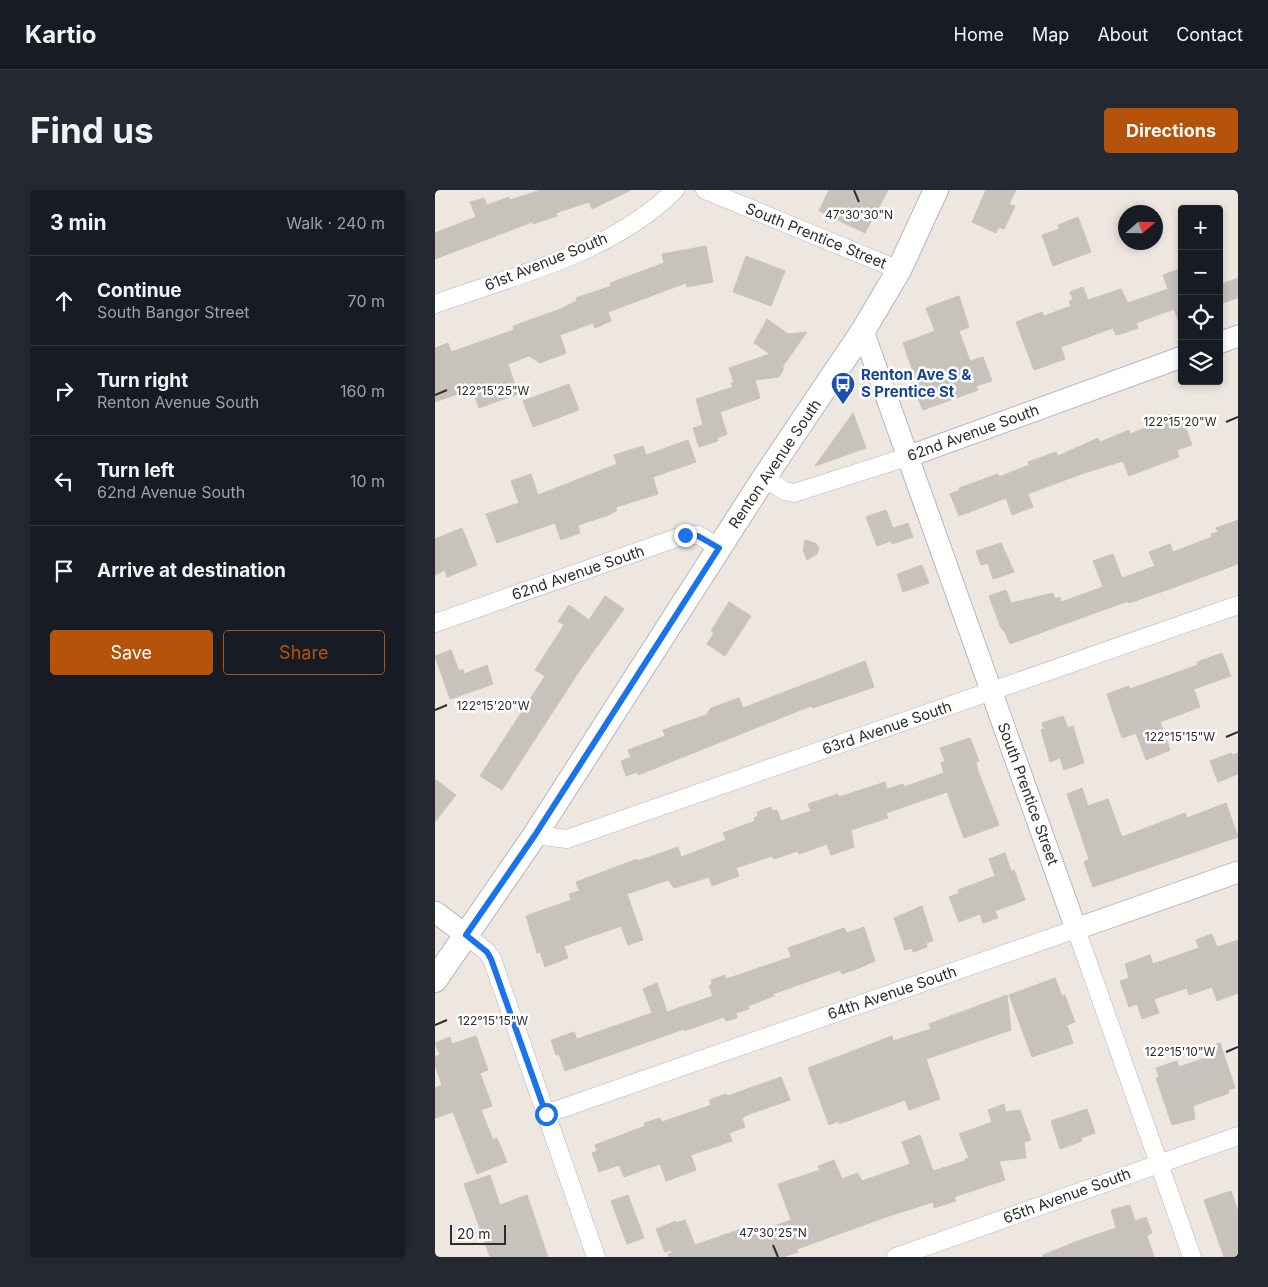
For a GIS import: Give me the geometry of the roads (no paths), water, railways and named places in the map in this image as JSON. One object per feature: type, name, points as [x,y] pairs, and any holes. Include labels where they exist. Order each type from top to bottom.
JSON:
[{"type":"main road","name":"Renton Avenue South","points":[[435,980],[535,835],[764,478],[863,331],[899,270],[936,190]]},
{"type":"street","name":"61st Avenue South","points":[[435,304],[563,258],[604,240],[629,227],[663,203],[675,190]]},
{"type":"street","name":"South Prentice Street","points":[[705,190],[899,270]]},
{"type":"street","name":"South Prentice Street","points":[[863,331],[1192,1257]]},
{"type":"street","points":[[1223,342],[1238,336]]},
{"type":"street","name":"62nd Avenue South","points":[[764,478],[785,491],[794,493],[907,457],[1178,358]]},
{"type":"street","name":"62nd Avenue South","points":[[435,623],[685,535],[698,536],[719,548]]},
{"type":"street","name":"63rd Avenue South","points":[[535,835],[567,839],[1238,604]]},
{"type":"street","name":"64th Avenue South","points":[[546,1114],[1238,872]]},
{"type":"street","points":[[435,912],[487,952],[491,959],[597,1257]]},
{"type":"street","name":"65th Avenue South","points":[[896,1257],[1238,1136]]},
{"type":"place","name":"Renton Ave S & S Prentice St","points":[[843,405]]}]
